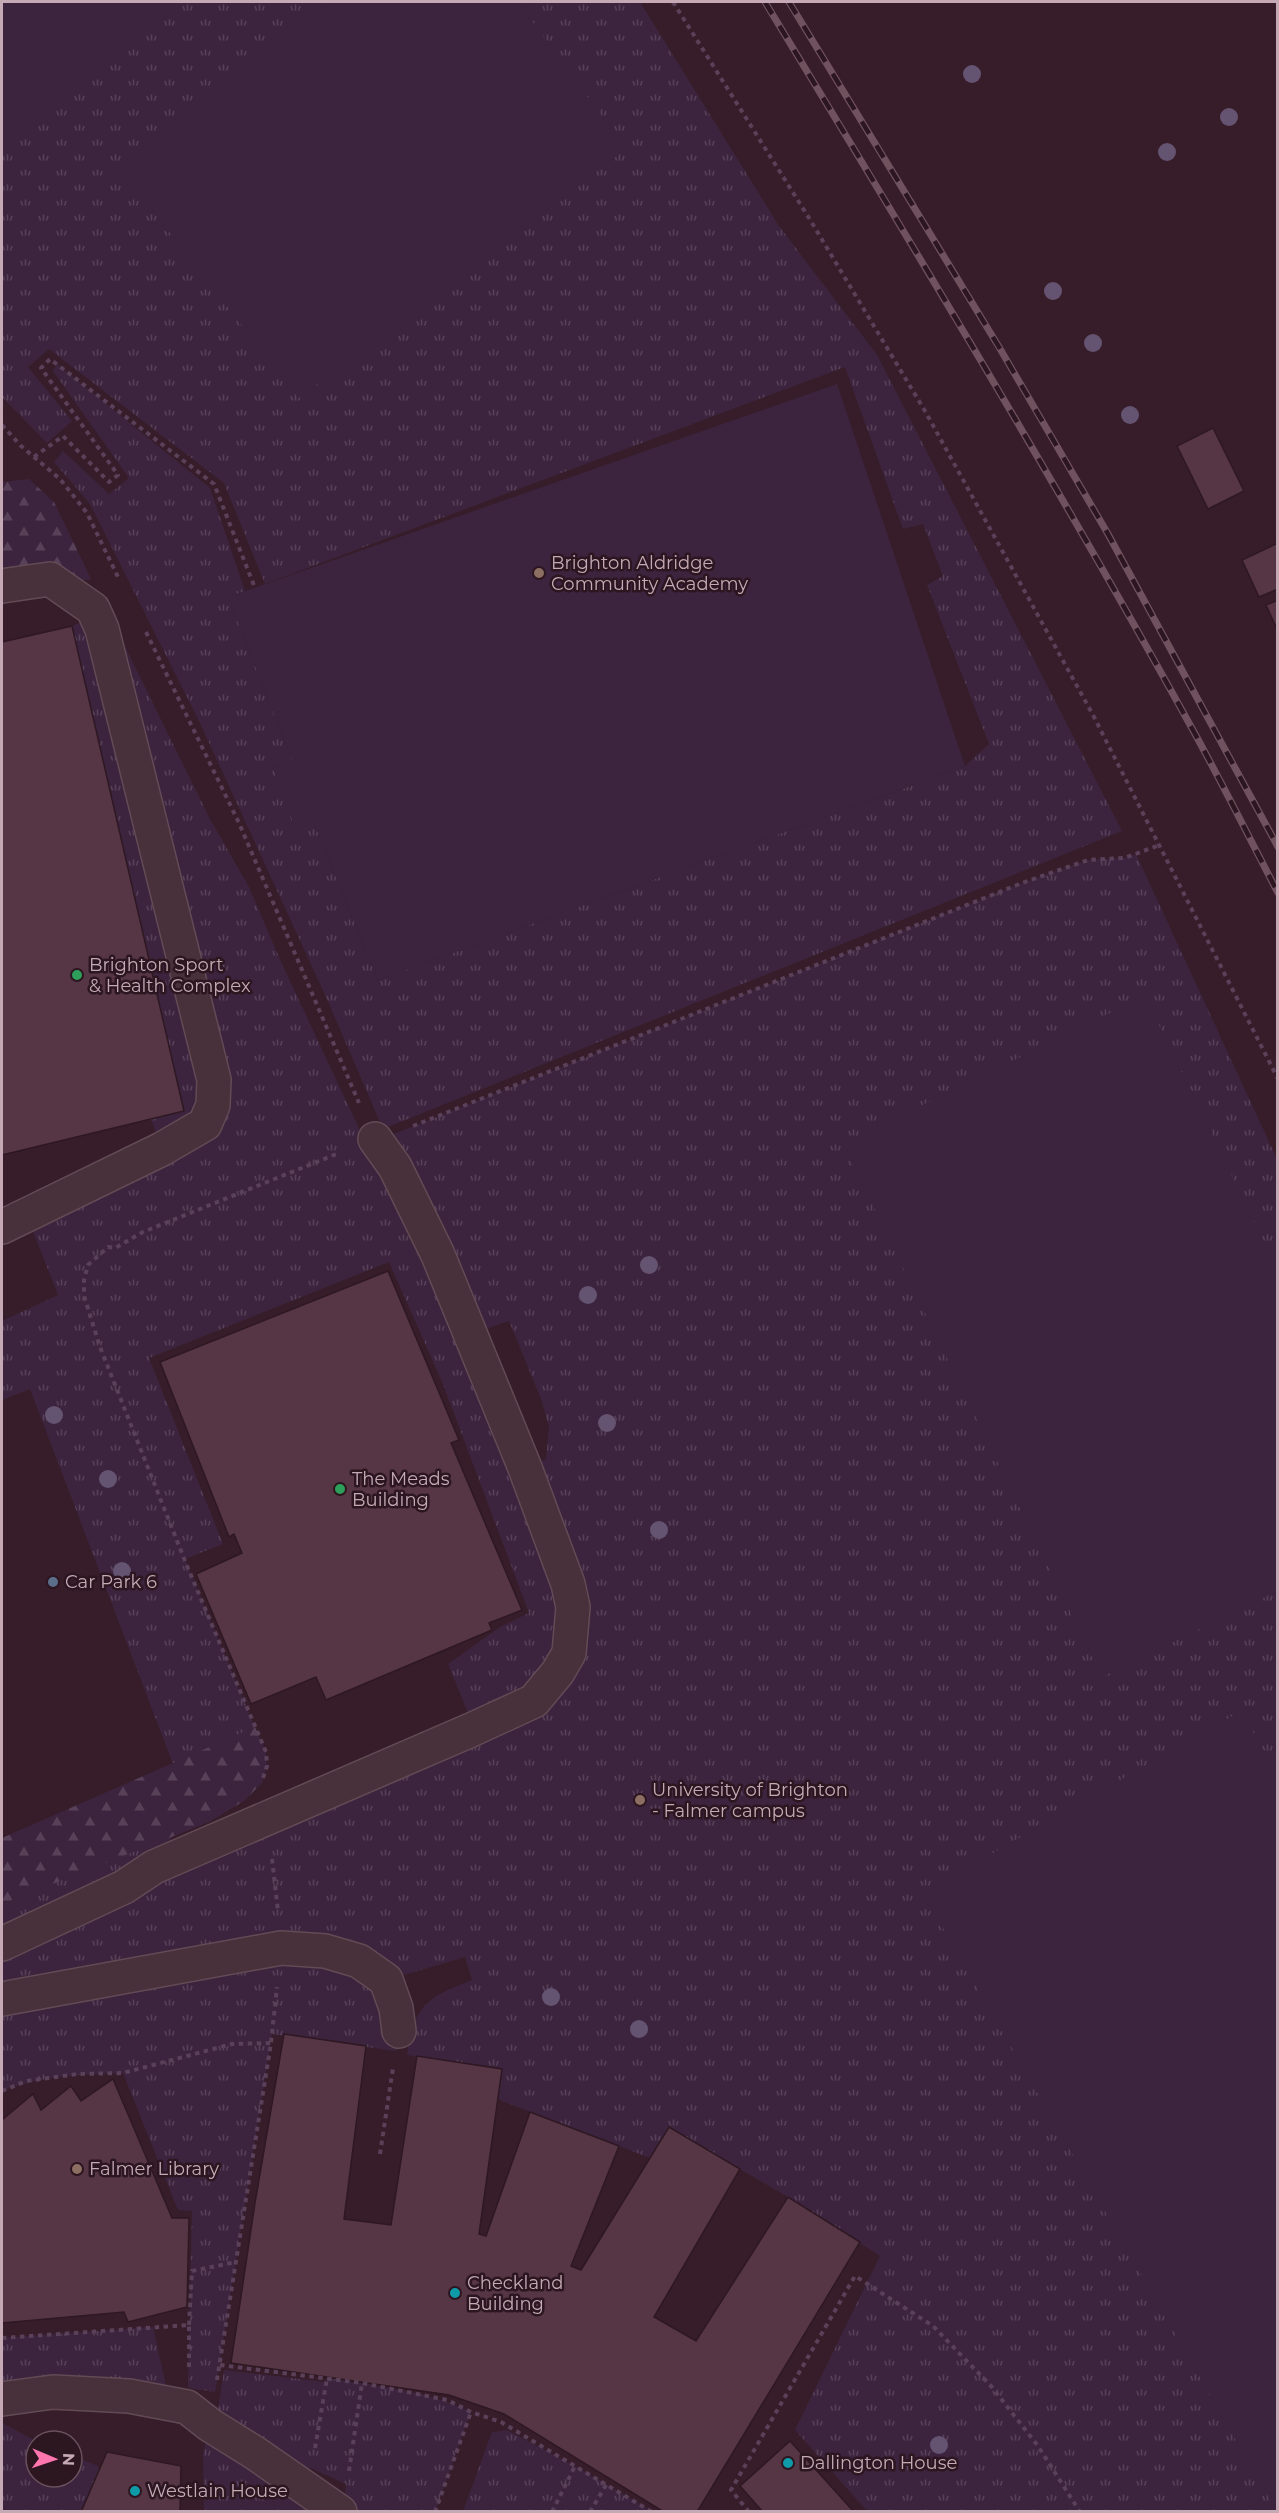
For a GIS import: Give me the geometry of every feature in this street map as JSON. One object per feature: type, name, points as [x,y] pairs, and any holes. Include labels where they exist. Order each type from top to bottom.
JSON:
[{"type":"lane","points":[[2,586],[50,579],[93,609],[102,629],[214,1080],[213,1106],[205,1124],[162,1149],[2,1227]]},
{"type":"lane","points":[[2,1944],[123,1887],[154,1867],[534,1701],[558,1672],[569,1653],[573,1607],[568,1584],[525,1468],[438,1256],[395,1167],[375,1139]]},
{"type":"lane","points":[[2,1999],[281,1948],[325,1951],[359,1961],[386,1980],[396,2008],[399,2031]]},
{"type":"lane","points":[[2,2399],[53,2392],[129,2396],[199,2416],[340,2511]]},
{"type":"path","points":[[673,2],[809,218],[926,411],[1093,715],[1278,1079]]},
{"type":"path","points":[[34,457],[63,436],[109,482],[118,475],[41,368],[50,359],[214,484],[255,588]]},
{"type":"path","points":[[2,425],[60,479],[87,513],[119,577]]},
{"type":"path","points":[[145,631],[239,823],[375,1139]]},
{"type":"path","points":[[276,1814],[272,1863],[279,1914]]},
{"type":"path","points":[[199,2416],[220,2365],[271,2043],[277,1990]]},
{"type":"path","points":[[380,2154],[399,2031]]},
{"type":"path","points":[[2,2091],[26,2081],[78,2074],[123,2073],[232,2044],[271,2043]]},
{"type":"path","points":[[199,2416],[189,2325],[192,2271],[236,2262]]},
{"type":"path","points":[[749,2511],[731,2490],[855,2276],[933,2326],[991,2386],[1038,2446],[1080,2511]]},
{"type":"path","points":[[2,2338],[189,2325]]},
{"type":"path","points":[[220,2365],[362,2383],[447,2400],[471,2412],[501,2422],[652,2511]]},
{"type":"path","points":[[308,2490],[327,2378]]},
{"type":"path","points":[[348,2473],[362,2383]]},
{"type":"path","points":[[435,2511],[471,2412]]},
{"type":"path","points":[[552,2511],[575,2466]]},
{"type":"path","points":[[590,2511],[606,2485]]},
{"type":"green space","name":"Brighton Aldridge Community Academy","points":[[2,2],[640,2],[779,226],[877,355],[1122,831],[383,1129],[326,997],[199,721],[90,504],[54,462],[63,451],[109,494],[129,478],[53,371],[57,364],[210,488],[245,591],[228,597],[292,760],[273,767],[294,824],[312,818],[378,980],[965,766],[989,744],[927,585],[943,576],[923,524],[903,529],[845,367],[265,584],[224,483],[49,349],[28,367],[72,421],[47,443],[2,397]]},
{"type":"green space","points":[[2,2],[177,2],[2,147]]},
{"type":"green space","points":[[331,2],[518,2],[626,149],[299,398],[119,168]]},
{"type":"green space","points":[[837,384],[965,766],[378,980],[312,818],[294,825],[273,767],[292,760],[228,597]]},
{"type":"green space","points":[[29,479],[54,502],[91,579],[62,585],[2,586],[2,482]]},
{"type":"green space","points":[[108,612],[210,819],[249,887],[282,964],[363,1137],[428,1255],[566,1619],[539,1683],[470,1718],[448,1664],[500,1627],[529,1613],[443,1384],[389,1262],[149,1358],[223,1544],[185,1559],[255,1727],[173,1764],[30,1389],[2,1400],[2,1321],[58,1295],[27,1216],[162,1149],[151,1119],[184,1111],[72,626]]},
{"type":"green space","name":"University of Brighton - Falmer campus","points":[[1136,854],[1277,1159],[1277,2511],[867,2511],[795,2430],[880,2256],[788,2197],[669,2128],[650,2158],[497,2099],[502,2069],[407,2055],[414,2024],[425,2005],[443,1992],[472,1980],[465,1957],[387,1980],[398,2029],[396,2051],[272,2034],[215,2392],[188,2388],[192,2211],[178,2210],[123,2073],[46,2079],[2,2091],[2,1904],[174,1835],[155,1865],[471,1730],[569,1653],[525,1468],[546,1459],[549,1427],[541,1399],[509,1321],[469,1335],[389,1136],[1022,883],[1088,860],[1124,858]]},
{"type":"green space","points":[[1145,996],[1277,1269],[1277,1591],[1102,1677],[843,1144]]},
{"type":"green space","points":[[1241,1711],[1278,1776],[1277,2512],[923,1893]]},
{"type":"green space","points":[[255,1727],[266,1752],[267,1766],[262,1783],[244,1801],[209,1822],[2,1904],[2,1838]]},
{"type":"green space","points":[[153,2327],[170,2404],[2,2399],[2,2338]]},
{"type":"green space","points":[[224,2370],[325,2382],[327,2378],[382,2386],[437,2399],[471,2412],[435,2512],[344,2511],[346,2484],[311,2468],[296,2474],[216,2422]]},
{"type":"green space","points":[[2,2423],[24,2435],[24,2489],[84,2489],[84,2461],[98,2466],[99,2470],[81,2511],[2,2511]]},
{"type":"green space","points":[[210,2425],[341,2512],[204,2512],[203,2454]]},
{"type":"green space","points":[[507,2430],[652,2511],[463,2511],[492,2432]]},
{"type":"building","points":[[1213,428],[1244,491],[1208,509],[1177,446]]},
{"type":"building","points":[[1278,543],[1278,589],[1259,597],[1242,560]]},
{"type":"building","points":[[1278,600],[1278,631],[1266,605]]},
{"type":"building","name":"Brighton Sport & Health Complex","points":[[72,626],[184,1111],[2,1155],[2,642]]},
{"type":"building","name":"The Meads Building","points":[[388,1271],[459,1440],[451,1443],[522,1610],[489,1623],[492,1630],[326,1700],[316,1677],[251,1704],[196,1574],[242,1553],[234,1534],[229,1537],[160,1362]]},
{"type":"building","name":"Checkland Building","points":[[284,2034],[366,2046],[344,2219],[391,2225],[417,2056],[502,2069],[479,2234],[486,2236],[530,2112],[619,2146],[571,2266],[581,2270],[669,2127],[740,2169],[654,2317],[696,2341],[788,2197],[860,2242],[697,2512],[664,2512],[504,2414],[449,2395],[231,2363]]},
{"type":"building","name":"Falmer Library","points":[[113,2079],[172,2218],[189,2218],[187,2307],[128,2322],[124,2312],[2,2323],[2,2120],[33,2094],[41,2110],[71,2086],[81,2101]]},
{"type":"building","name":"Dallington House","points":[[790,2441],[854,2512],[763,2512],[740,2486]]},
{"type":"building","name":"Westlain House","points":[[107,2452],[181,2466],[180,2512],[81,2512]]},
{"type":"railway","points":[[765,2],[1037,456],[1143,640],[1278,893]]},
{"type":"railway","points":[[789,2],[999,347],[1108,534],[1278,847]]},
{"type":"place","name":"Brighton Aldridge Community Academy","points":[[539,573]]},
{"type":"place","name":"Brighton Sport & Health Complex","points":[[77,975]]},
{"type":"place","name":"The Meads Building","points":[[340,1489]]},
{"type":"place","name":"Car Park 6","points":[[53,1582]]},
{"type":"place","name":"University of Brighton - Falmer campus","points":[[640,1800]]},
{"type":"place","name":"Falmer Library","points":[[77,2169]]},
{"type":"place","name":"Checkland Building","points":[[455,2293]]},
{"type":"place","name":"Dallington House","points":[[788,2463]]},
{"type":"place","name":"Westlain House","points":[[135,2491]]}]
